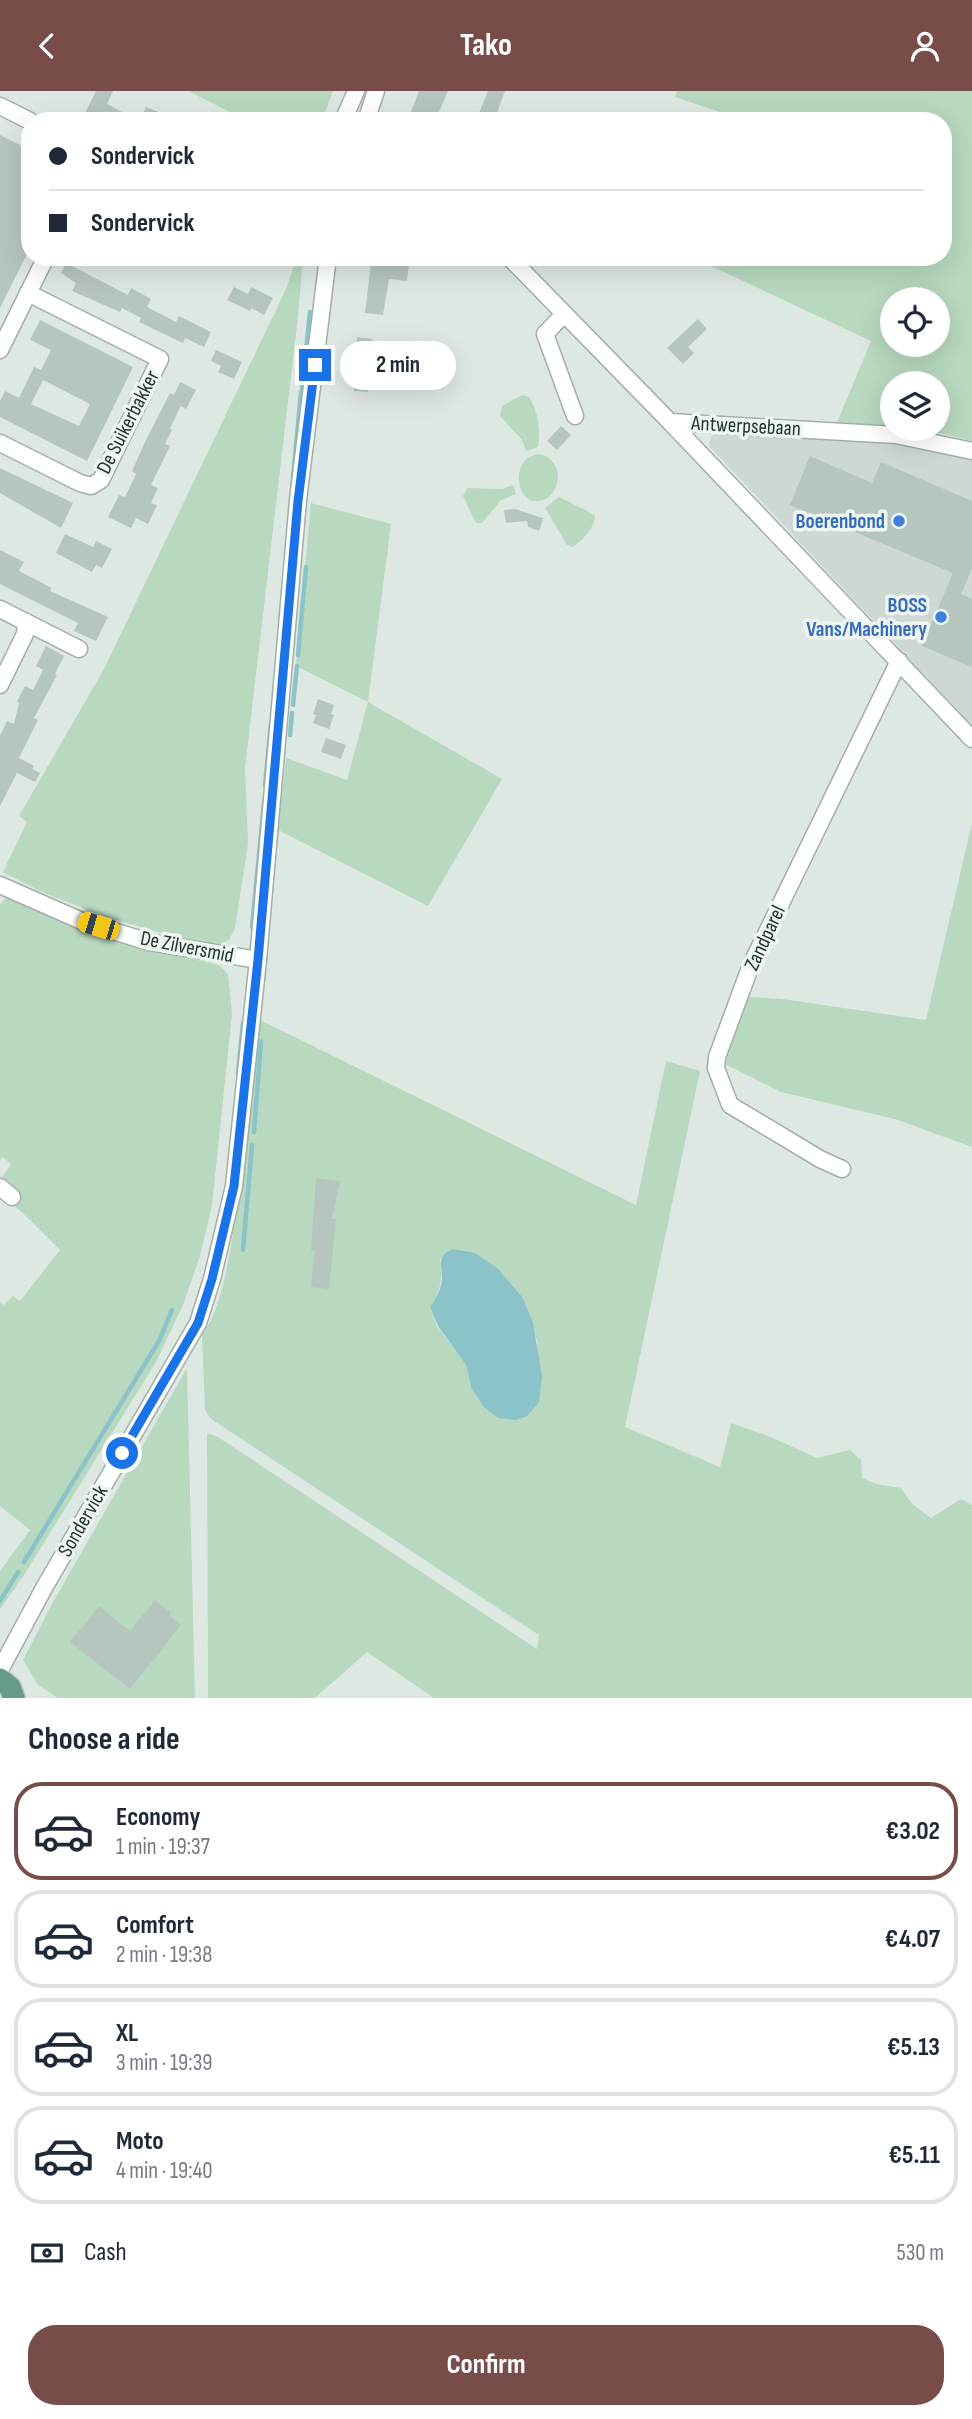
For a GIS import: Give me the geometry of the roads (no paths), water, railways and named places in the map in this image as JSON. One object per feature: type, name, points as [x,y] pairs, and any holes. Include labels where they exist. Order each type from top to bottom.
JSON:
[{"type":"main road","points":[[0,1679],[10,1687],[14,1698]]},
{"type":"street","points":[[347,112],[356,91]]},
{"type":"street","points":[[369,112],[376,91]]},
{"type":"street","points":[[0,106],[21,116]]},
{"type":"street","points":[[1,345],[42,266]]},
{"type":"street","name":"Sondervick","points":[[0,1670],[44,1588],[198,1323],[212,1279],[234,1186],[258,960],[298,501],[327,266]]},
{"type":"street","name":"Antwerpsebaan","points":[[518,266],[670,422],[896,435],[972,451]]},
{"type":"street","name":"De Suikerbakker","points":[[0,443],[91,486],[101,480],[160,359],[28,293]]},
{"type":"street","points":[[564,314],[545,334],[575,416]]},
{"type":"street","points":[[670,422],[972,739]]},
{"type":"street","points":[[0,609],[79,649]]},
{"type":"street","points":[[0,685],[25,634],[26,622]]},
{"type":"street","name":"Zandparel","points":[[842,1169],[820,1159],[730,1105],[716,1068],[717,1057],[751,965],[899,661]]},
{"type":"street","name":"De Zilversmid","points":[[0,886],[84,922],[149,942],[258,960]]},
{"type":"water","points":[[453,1249],[475,1253],[498,1269],[523,1298],[533,1323],[542,1376],[539,1402],[527,1416],[516,1420],[498,1418],[483,1406],[471,1387],[466,1365],[438,1326],[430,1307],[441,1287],[442,1257]]},
{"type":"waterway","points":[[302,388],[310,312]]},
{"type":"waterway","points":[[292,489],[301,392]]},
{"type":"waterway","points":[[298,655],[306,567]]},
{"type":"waterway","points":[[293,705],[297,666]]},
{"type":"waterway","points":[[290,735],[292,713]]},
{"type":"waterway","points":[[265,785],[271,723]]},
{"type":"waterway","points":[[252,927],[264,803]]},
{"type":"waterway","points":[[238,1073],[243,1023]]},
{"type":"waterway","points":[[254,1132],[261,1041]]},
{"type":"waterway","points":[[243,1250],[252,1145]]},
{"type":"waterway","points":[[24,1562],[159,1341],[172,1310]]},
{"type":"waterway","points":[[0,1601],[18,1572]]},
{"type":"place","name":"Boerenbond","points":[[899,521]]},
{"type":"place","name":"BOSS Vans/Machinery","points":[[941,617]]}]
